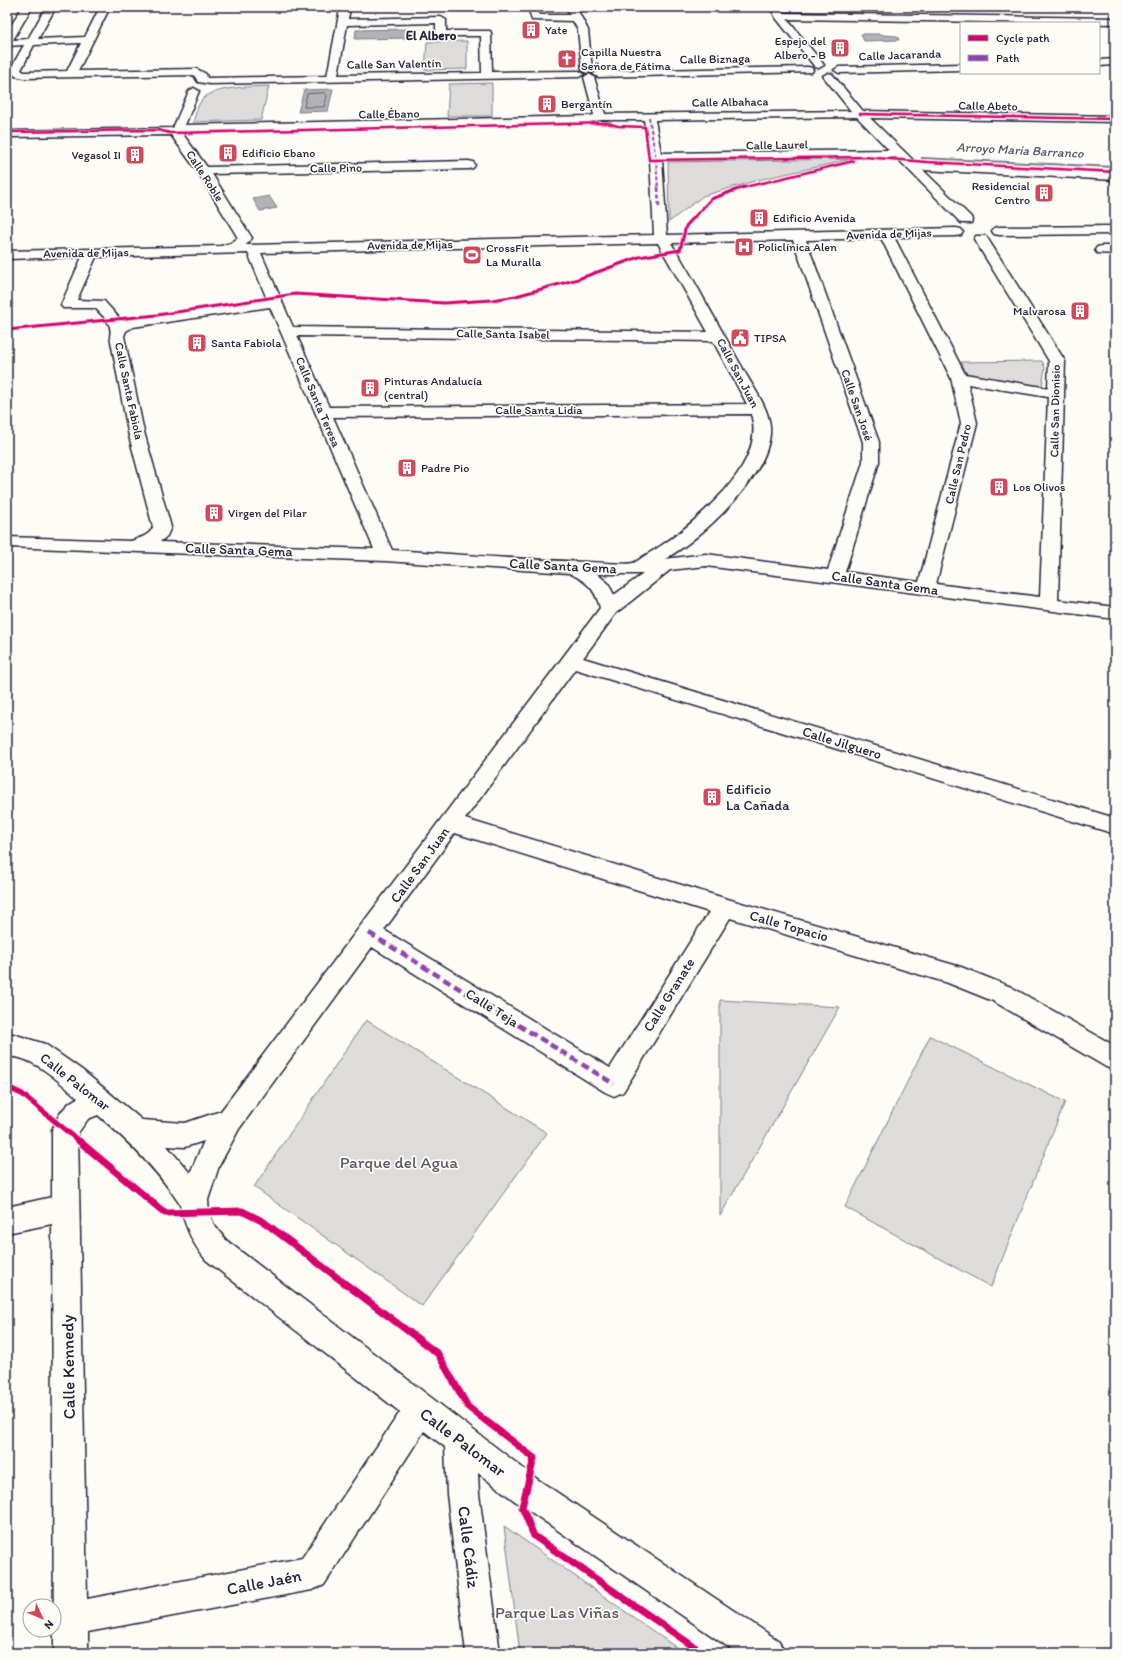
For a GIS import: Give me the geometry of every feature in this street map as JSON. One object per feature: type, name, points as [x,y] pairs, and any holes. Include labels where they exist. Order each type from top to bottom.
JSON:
[{"type":"street","points":[[27,7],[7,42],[88,40]]},
{"type":"street","points":[[51,7],[14,70],[16,72],[24,75],[189,72],[201,74],[202,76],[194,84],[177,130]]},
{"type":"street","points":[[71,74],[105,7]]},
{"type":"street","points":[[332,78],[345,7]]},
{"type":"street","points":[[533,7],[535,18],[576,18]]},
{"type":"street","points":[[571,7],[583,30],[588,74],[600,116]]},
{"type":"street","points":[[777,11],[1115,21]]},
{"type":"street","points":[[777,11],[819,65]]},
{"type":"street","points":[[1092,12],[1100,21]]},
{"type":"street","points":[[343,22],[441,20],[441,34],[486,33],[487,75]]},
{"type":"street","points":[[1100,63],[1115,62]]},
{"type":"street","points":[[819,65],[831,66],[839,70],[839,73],[836,75],[828,76],[813,74],[808,70],[810,67],[819,65]]},
{"type":"street","name":"Calle Jacaranda","points":[[839,70],[960,66]]},
{"type":"street","name":"Calle Biznaga","points":[[588,74],[808,70]]},
{"type":"street","name":"Calle San Valentín","points":[[16,83],[194,84],[332,78],[588,74]]},
{"type":"street","points":[[828,76],[860,114],[966,220]]},
{"type":"street","name":"Calle Albahaca","points":[[600,116],[860,114]]},
{"type":"street","name":"Calle Abeto","points":[[860,114],[1115,119]]},
{"type":"street","name":"Calle Ébano","points":[[7,134],[511,122],[588,119],[600,116]]},
{"type":"street","points":[[649,116],[656,157],[661,238]]},
{"type":"street","name":"Calle Roble","points":[[177,130],[176,133],[204,171],[244,238],[242,242],[235,246],[224,249]]},
{"type":"street","name":"Calle Laurel","points":[[656,157],[899,154]]},
{"type":"street","name":"Calle Pino","points":[[204,171],[469,165]]},
{"type":"street","points":[[913,166],[1115,176]]},
{"type":"street","points":[[956,232],[954,227],[957,222],[966,220],[984,221],[996,226],[999,231]]},
{"type":"street","points":[[999,231],[1115,230]]},
{"type":"street","points":[[981,239],[997,236],[999,231]]},
{"type":"street","name":"Avenida de Mijas","points":[[7,255],[956,232],[964,236],[981,239]]},
{"type":"street","name":"Calle San Pedro","points":[[886,234],[959,378],[969,423],[926,589]]},
{"type":"street","name":"Calle San José","points":[[798,236],[871,442],[871,462],[835,576]]},
{"type":"street","name":"Calle San Juan","points":[[633,569],[658,556],[681,541],[725,500],[744,477],[755,459],[761,442],[762,427],[757,409],[719,337],[661,238]]},
{"type":"street","name":"Calle San Dionisio","points":[[981,239],[1057,361],[1050,605]]},
{"type":"street","name":"Calle Santa Teresa","points":[[252,248],[384,555]]},
{"type":"street","points":[[91,253],[68,306],[99,304],[115,320],[118,330]]},
{"type":"street","name":"Calle Santa Fabiola","points":[[135,545],[150,540],[161,532],[162,527],[136,432],[117,336],[118,330],[122,326],[130,323],[275,302]]},
{"type":"street","name":"Calle Santa Isabel","points":[[288,331],[719,337]]},
{"type":"street","points":[[959,378],[1055,394]]},
{"type":"street","name":"Calle Santa Lidia","points":[[322,412],[757,409]]},
{"type":"street","points":[[681,541],[684,553],[696,560]]},
{"type":"street","name":"Calle Santa Gema","points":[[7,542],[135,545],[384,555],[572,567],[633,569],[665,566],[696,560],[835,576],[1115,613]]},
{"type":"street","name":"Calle San Juan","points":[[230,1120],[609,609],[665,566]]},
{"type":"street","points":[[572,567],[592,577],[601,587],[607,596],[609,609]]},
{"type":"street","name":"Calle Jilguero","points":[[570,661],[1115,826]]},
{"type":"street","name":"Calle Topacio","points":[[450,823],[724,907],[952,974],[1002,994],[1115,1059]]},
{"type":"street","name":"Calle Granate","points":[[614,1084],[724,907]]},
{"type":"street","name":"Calle Teja","points":[[369,933],[614,1084]]},
{"type":"street","name":"Calle Palomar","points":[[7,1046],[12,1045],[36,1052],[56,1064],[137,1132],[170,1169],[194,1200]]},
{"type":"street","name":"Calle Kennedy","points":[[71,1653],[65,1130],[79,1110],[102,1102]]},
{"type":"street","points":[[137,1132],[185,1135],[230,1120]]},
{"type":"street","name":"Calle Palomar","points":[[230,1120],[207,1162],[194,1200],[195,1213],[203,1234],[216,1250],[460,1440],[532,1494],[767,1653]]},
{"type":"street","points":[[7,1220],[66,1208]]},
{"type":"street","name":"Calle Jaén","points":[[70,1619],[312,1573],[420,1409]]},
{"type":"street","name":"Calle Cádiz","points":[[460,1440],[463,1494],[482,1653]]},
{"type":"green space","points":[[467,41],[467,69],[425,70],[427,42]]},
{"type":"green space","points":[[492,83],[492,116],[447,116],[449,84]]},
{"type":"green space","points":[[269,86],[261,120],[193,122],[201,101],[206,96],[214,92],[232,88]]},
{"type":"green space","points":[[852,159],[758,180],[703,196],[669,222],[668,162]]},
{"type":"green space","points":[[1042,361],[1045,368],[1042,386],[968,377],[961,362]]},
{"type":"green space","points":[[720,1000],[840,1007],[720,1216]]},
{"type":"green space","name":"Parque del Agua","points":[[366,1020],[547,1133],[422,1306],[254,1187]]},
{"type":"green space","points":[[930,1036],[1065,1102],[991,1287],[845,1207]]},
{"type":"green space","name":"Parque Las Viñas","points":[[504,1526],[684,1653],[520,1653]]},
{"type":"water","points":[[411,29],[410,38],[355,39],[356,30]]},
{"type":"water","points":[[861,34],[897,36],[899,40],[864,41]]},
{"type":"water","points":[[333,89],[328,111],[298,112],[304,90]]},
{"type":"water","points":[[269,196],[277,208],[260,211],[253,199]]},
{"type":"waterway","name":"Arroyo Maria Barranco","points":[[923,158],[1115,167]]},
{"type":"marked path","points":[[649,117],[656,160],[659,209]]},
{"type":"marked path","points":[[369,933],[614,1084]]},
{"type":"cycle path","points":[[860,114],[1115,119]]},
{"type":"cycle path","points":[[7,132],[158,130],[170,133],[607,123],[618,126],[645,127],[649,160],[864,157],[927,162],[1115,172]]},
{"type":"cycle path","points":[[7,330],[157,315],[295,294],[444,303],[492,300],[516,296],[578,279],[639,257],[680,250],[686,226],[711,199],[748,185],[854,161]]},
{"type":"cycle path","points":[[7,1087],[22,1094],[165,1213],[242,1211],[264,1222],[438,1354],[468,1407],[534,1458],[522,1507],[534,1536],[703,1653]]},
{"type":"place","name":"Yate","points":[[531,30]]},
{"type":"place","name":"Espejo del Albero - B","points":[[840,48]]},
{"type":"place","name":"Capilla Nuestra Señora de Fátima","points":[[567,59]]},
{"type":"place","name":"Bergantín","points":[[547,104]]},
{"type":"place","name":"Edificio Ebano","points":[[228,153]]},
{"type":"place","name":"Vegasol II","points":[[135,155]]},
{"type":"place","name":"Residencial Centro","points":[[1044,193]]},
{"type":"place","name":"Edificio Avenida","points":[[759,218]]},
{"type":"place","name":"Policlínica Alen","points":[[744,247]]},
{"type":"place","name":"CrossFit La Muralla","points":[[472,255]]},
{"type":"place","name":"Malvarosa","points":[[1080,311]]},
{"type":"place","name":"TIPSA","points":[[740,338]]},
{"type":"place","name":"Santa Fabiola","points":[[197,343]]},
{"type":"place","name":"Pinturas Andalucía (central)","points":[[370,388]]},
{"type":"place","name":"Padre Pio","points":[[407,468]]},
{"type":"place","name":"Los Olivos","points":[[999,487]]},
{"type":"place","name":"Virgen del Pilar","points":[[214,513]]},
{"type":"place","name":"Edificio La Cañada","points":[[712,797]]},
{"type":"district","name":"El Albero","points":[[431,35]]}]
